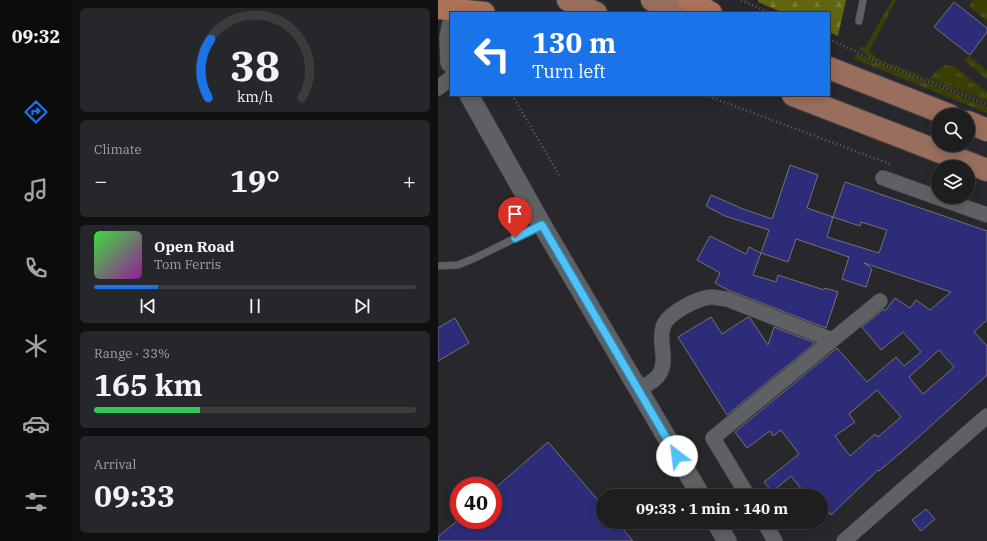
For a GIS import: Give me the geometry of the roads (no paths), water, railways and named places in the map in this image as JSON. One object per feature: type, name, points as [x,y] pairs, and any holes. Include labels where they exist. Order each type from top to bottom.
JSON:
[{"type":"highway","points":[[689,0],[709,12]]},
{"type":"highway","points":[[438,8],[450,13]]},
{"type":"main road","points":[[568,0],[594,12]]},
{"type":"main road","points":[[652,0],[683,12]]},
{"type":"main road","points":[[830,68],[931,108]]},
{"type":"main road","points":[[796,96],[987,170]]},
{"type":"main road","points":[[975,125],[987,130]]},
{"type":"street","points":[[450,34],[448,38],[450,58]]},
{"type":"street","points":[[438,49],[450,67]]},
{"type":"street","points":[[438,88],[450,70]]},
{"type":"street","points":[[470,96],[542,225],[696,489]]},
{"type":"street","points":[[883,178],[987,215]]},
{"type":"street","points":[[638,390],[657,378],[660,373],[663,357],[663,326],[667,319],[678,310],[701,299],[712,297],[727,299],[832,340]]},
{"type":"street","points":[[744,489],[714,438],[880,301]]},
{"type":"street","points":[[844,541],[987,416]]},
{"type":"street","points":[[720,529],[727,541]]},
{"type":"street","points":[[768,529],[775,541]]},
{"type":"lane","points":[[859,21],[862,0]]},
{"type":"lane","points":[[438,266],[458,265],[542,225]]}]
